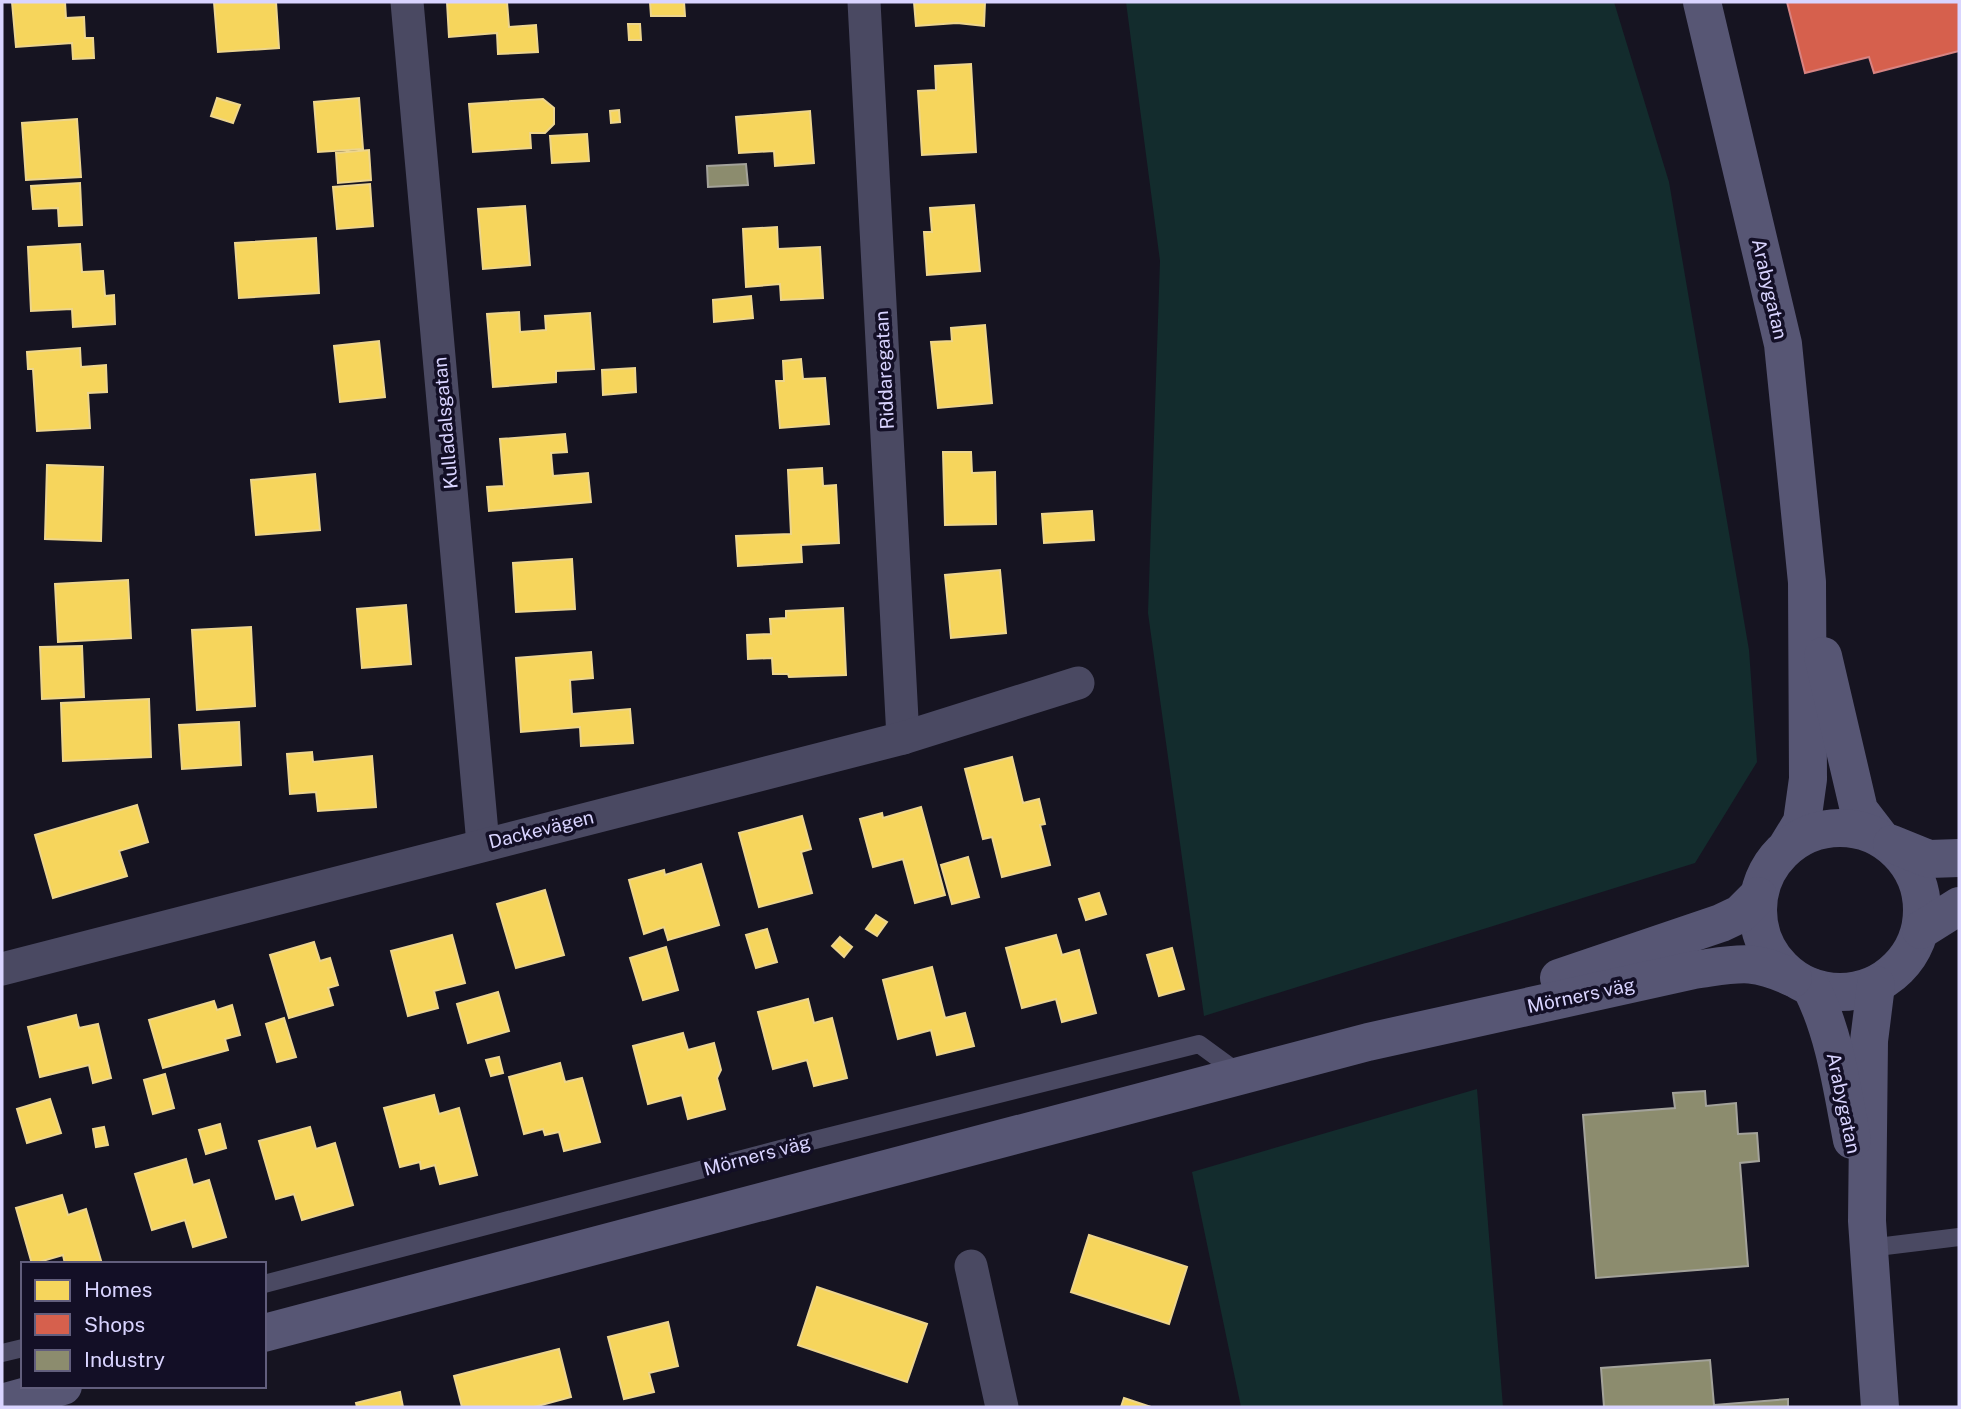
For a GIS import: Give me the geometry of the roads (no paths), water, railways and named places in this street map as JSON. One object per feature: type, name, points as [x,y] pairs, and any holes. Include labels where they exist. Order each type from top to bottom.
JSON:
[{"type":"main road","name":"Arabygatan","points":[[1702,2],[1783,344],[1807,582],[1808,779],[1802,822],[1788,845]]},
{"type":"main road","name":"Arabygatan","points":[[1807,582],[1851,786],[1859,810],[1886,840]]},
{"type":"main road","points":[[1886,840],[1913,870],[1923,895],[1921,930],[1904,964],[1876,985],[1847,993],[1802,983],[1772,957],[1759,930],[1758,895],[1769,866],[1788,845],[1807,833],[1836,827],[1886,840],[1929,859],[1959,858]]},
{"type":"main road","name":"Mörners väg","points":[[1368,1042],[1721,923],[1740,914],[1758,895]]},
{"type":"main road","points":[[1921,930],[1959,906]]},
{"type":"main road","name":"Mörners väg","points":[[266,1332],[1368,1042],[1694,970],[1740,963],[1770,967],[1802,983]]},
{"type":"main road","name":"Arabygatan","points":[[1802,983],[1821,1006],[1832,1045],[1868,1235]]},
{"type":"main road","name":"Arabygatan","points":[[1876,985],[1869,1041],[1868,1235],[1880,1407]]},
{"type":"main road","points":[[2,1402],[55,1388]]},
{"type":"street","name":"Kulladalsgatan","points":[[407,2],[483,844]]},
{"type":"street","name":"Riddaregatan","points":[[864,2],[903,738]]},
{"type":"street","name":"Dackevägen","points":[[2,969],[903,738],[1078,684]]},
{"type":"street","points":[[971,1266],[1002,1407]]},
{"type":"lane","name":"Mörners väg","points":[[266,1283],[807,1142],[1199,1044],[1242,1076]]},
{"type":"lane","points":[[1868,1235],[1959,1237]]},
{"type":"lane","points":[[2,1353],[21,1348]]}]
